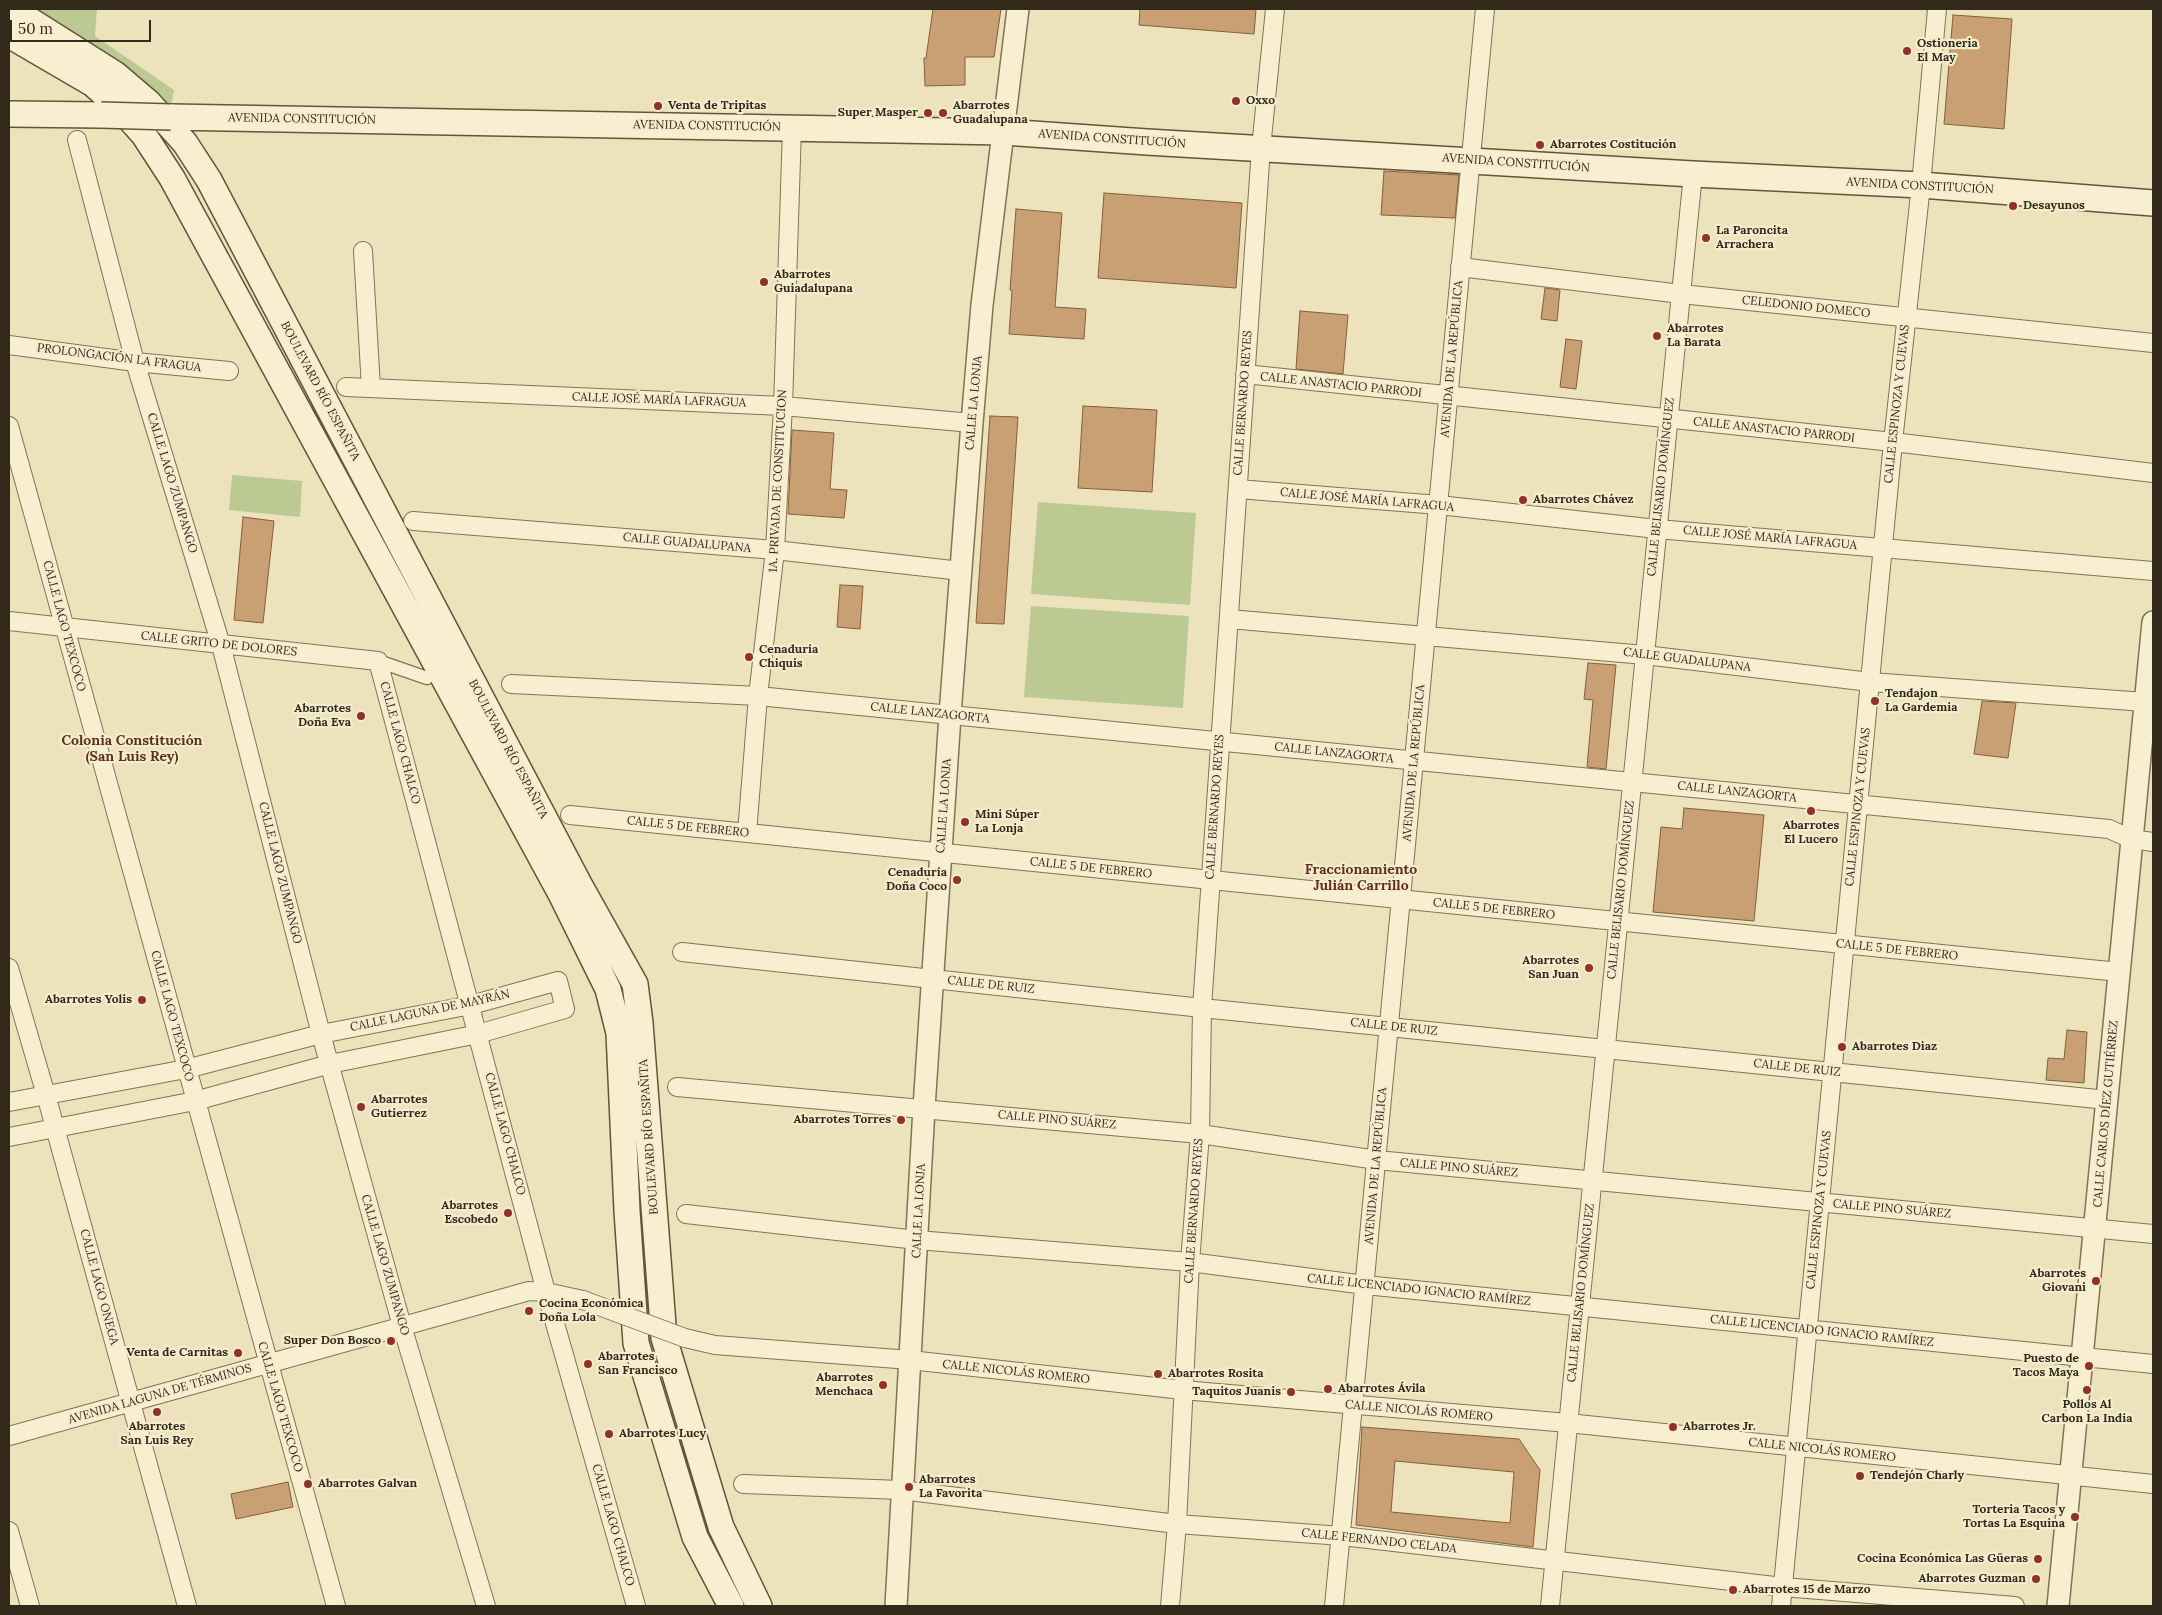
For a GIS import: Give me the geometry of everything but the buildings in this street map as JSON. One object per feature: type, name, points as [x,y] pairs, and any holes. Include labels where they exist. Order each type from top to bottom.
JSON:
[{"type":"main road","name":"BOULEVARD RÍO ESPAÑITA","points":[[12,9],[115,74],[149,103],[184,143],[209,180],[570,866],[635,984],[640,1023],[664,1338],[721,1528],[759,1606]]},
{"type":"main road","name":"BOULEVARD RÍO ESPAÑITA","points":[[9,35],[93,84],[120,108],[144,135],[172,178],[557,885],[608,990],[619,1033],[627,1211],[636,1343],[694,1538],[731,1606]]},
{"type":"main road","name":"AVENIDA CONSTITUCIÓN","points":[[9,114],[1004,132],[1693,174],[1921,185],[2153,202]]},
{"type":"street","name":"CALLE LA LONJA","points":[[896,1606],[901,1490],[924,1108],[960,572],[982,305],[1018,9]]},
{"type":"street","name":"CALLE BERNARDO REYES","points":[[1170,1606],[1177,1524],[1182,1390],[1190,1262],[1200,1134],[1202,1008],[1210,880],[1261,148],[1275,9]]},
{"type":"street","name":"AVENIDA DE LA REPÚBLICA","points":[[1334,1606],[1485,9]]},
{"type":"street","name":"CALLE ESPINOZA Y CUEVAS","points":[[1781,1606],[1905,318],[1921,185],[1937,9]]},
{"type":"street","name":"1A. PRIVADA DE CONSTITUCION","points":[[747,832],[758,696],[775,550],[783,406],[792,128]]},
{"type":"street","name":"CALLE LAGO ZUMPANGO","points":[[77,140],[135,362],[221,645],[321,1034],[402,1326],[486,1606]]},
{"type":"street","name":"CALLE BELISARIO DOMÍNGUEZ","points":[[1550,1606],[1693,174]]},
{"type":"street","points":[[362,251],[371,388]]},
{"type":"street","name":"CELEDONIO DOMECO","points":[[1460,267],[1681,294],[2153,343]]},
{"type":"street","name":"PROLONGACIÓN LA FRAGUA","points":[[9,345],[135,362],[229,371]]},
{"type":"street","name":"CALLE ANASTACIO PARRODI","points":[[1245,374],[1893,442],[2153,473]]},
{"type":"street","name":"CALLE JOSÉ MARÍA LAFRAGUA","points":[[346,386],[783,406],[972,423]]},
{"type":"street","name":"CALLE LAGO TEXCOCO","points":[[9,426],[336,1606]]},
{"type":"street","name":"CALLE JOSÉ MARÍA LAFRAGUA","points":[[1238,489],[1439,505],[1657,529],[2153,571]]},
{"type":"street","name":"CALLE GUADALUPANA","points":[[413,521],[775,550],[960,572]]},
{"type":"street","name":"CALLE GUADALUPANA","points":[[1228,619],[1645,654],[1870,682],[2146,702]]},
{"type":"street","name":"CALLE GRITO DE DOLORES","points":[[9,621],[378,661],[427,678]]},
{"type":"street","name":"CALLE CARLOS DÍEZ GUTIÉRREZ","points":[[2058,1606],[2153,622]]},
{"type":"street","name":"CALLE LAGO CHALCO","points":[[378,661],[546,1292],[636,1606]]},
{"type":"street","name":"CALLE LANZAGORTA","points":[[511,684],[758,696],[2109,829],[2131,839],[2153,842]]},
{"type":"street","name":"CALLE 5 DE FEBRERO","points":[[570,815],[2119,972]]},
{"type":"street","name":"CALLE DE RUIZ","points":[[682,952],[1202,1008],[2107,1100]]},
{"type":"street","name":"CALLE LAGO ONEGA","points":[[9,968],[46,1095],[187,1606]]},
{"type":"street","name":"CALLE LAGUNA DE MAYRÁN","points":[[9,1102],[186,1069],[321,1034],[471,1005],[558,981],[565,1009],[478,1034],[330,1064],[195,1102],[9,1137]]},
{"type":"street","name":"CALLE PINO SUÁREZ","points":[[677,1087],[1200,1134],[1377,1160],[2153,1234]]},
{"type":"street","name":"CALLE LICENCIADO IGNACIO RAMÍREZ","points":[[686,1214],[917,1240],[1190,1262],[1365,1285],[2153,1364]]},
{"type":"street","name":"AVENIDA LAGUNA DE TÉRMINOS","points":[[9,1436],[529,1290],[583,1300],[685,1338]]},
{"type":"street","name":"CALLE NICOLÁS ROMERO","points":[[685,1338],[715,1345],[910,1360],[1182,1390],[1568,1423],[2153,1484]]},
{"type":"street","name":"CALLE FERNANDO CELADA","points":[[743,1484],[901,1490],[1177,1524],[1342,1536],[1554,1559],[1782,1587],[2015,1606]]},
{"type":"street","points":[[9,1531],[30,1606]]},
{"type":"green space","points":[[37,9],[97,9],[95,36],[174,90],[171,106]]},
{"type":"green space","points":[[232,475],[302,481],[300,517],[229,510]]},
{"type":"green space","points":[[1038,502],[1196,513],[1190,605],[1031,594]]},
{"type":"green space","points":[[1031,606],[1189,616],[1183,708],[1024,697]]},
{"type":"place","name":"Ostioneria El May","points":[[1907,51]]},
{"type":"place","name":"Oxxo","points":[[1236,101]]},
{"type":"place","name":"Venta de Tripitas","points":[[658,106]]},
{"type":"place","name":"Super Masper","points":[[928,113]]},
{"type":"place","name":"Abarrotes Guadalupana","points":[[943,113]]},
{"type":"place","name":"Abarrotes Costitución","points":[[1540,145]]},
{"type":"place","name":"Desayunos","points":[[2013,206]]},
{"type":"place","name":"La Paroncita Arrachera","points":[[1706,238]]},
{"type":"place","name":"Abarrotes Guiadalupana","points":[[764,282]]},
{"type":"place","name":"Abarrotes La Barata","points":[[1657,336]]},
{"type":"place","name":"Abarrotes Chávez","points":[[1523,500]]},
{"type":"place","name":"Cenaduría Chiquis","points":[[749,657]]},
{"type":"place","name":"Tendajon La Gardemia","points":[[1875,701]]},
{"type":"place","name":"Abarrotes Doña Eva","points":[[361,716]]},
{"type":"place","name":"Abarrotes El Lucero","points":[[1811,811]]},
{"type":"place","name":"Mini Súper La Lonja","points":[[965,822]]},
{"type":"place","name":"Cenaduría Doña Coco","points":[[957,880]]},
{"type":"place","name":"Abarrotes San Juan","points":[[1589,968]]},
{"type":"place","name":"Abarrotes Yolis","points":[[142,1000]]},
{"type":"place","name":"Abarrotes Diaz","points":[[1842,1047]]},
{"type":"place","name":"Abarrotes Gutierrez","points":[[361,1107]]},
{"type":"place","name":"Abarrotes Torres","points":[[901,1120]]},
{"type":"place","name":"Abarrotes Escobedo","points":[[508,1213]]},
{"type":"place","name":"Abarrotes Giovani","points":[[2096,1281]]},
{"type":"place","name":"Cocina Económica Doña Lola","points":[[529,1311]]},
{"type":"place","name":"Super Don Bosco","points":[[391,1341]]},
{"type":"place","name":"Venta de Carnitas","points":[[238,1353]]},
{"type":"place","name":"Abarrotes San Francisco","points":[[588,1364]]},
{"type":"place","name":"Puesto de Tacos Maya","points":[[2089,1366]]},
{"type":"place","name":"Abarrotes Rosita","points":[[1158,1374]]},
{"type":"place","name":"Abarrotes Menchaca","points":[[883,1385]]},
{"type":"place","name":"Abarrotes Ávila","points":[[1328,1389]]},
{"type":"place","name":"Pollos Al Carbon La India","points":[[2087,1390]]},
{"type":"place","name":"Taquitos Juanis","points":[[1291,1392]]},
{"type":"place","name":"Abarrotes San Luis Rey","points":[[157,1412]]},
{"type":"place","name":"Abarrotes Jr.","points":[[1673,1427]]},
{"type":"place","name":"Abarrotes Lucy","points":[[609,1434]]},
{"type":"place","name":"Tendejón Charly","points":[[1860,1476]]},
{"type":"place","name":"Abarrotes Galvan","points":[[308,1484]]},
{"type":"place","name":"Abarrotes La Favorita","points":[[909,1487]]},
{"type":"place","name":"Torteria Tacos y Tortas La Esquina","points":[[2075,1517]]},
{"type":"place","name":"Cocina Económica Las Güeras","points":[[2038,1559]]},
{"type":"place","name":"Abarrotes Guzman","points":[[2036,1579]]},
{"type":"place","name":"Abarrotes 15 de Marzo","points":[[1733,1590]]},
{"type":"district","name":"Colonia Constitución (San Luis Rey)","points":[[132,750]]},
{"type":"district","name":"Fraccionamiento Julián Carrillo","points":[[1361,878]]}]
